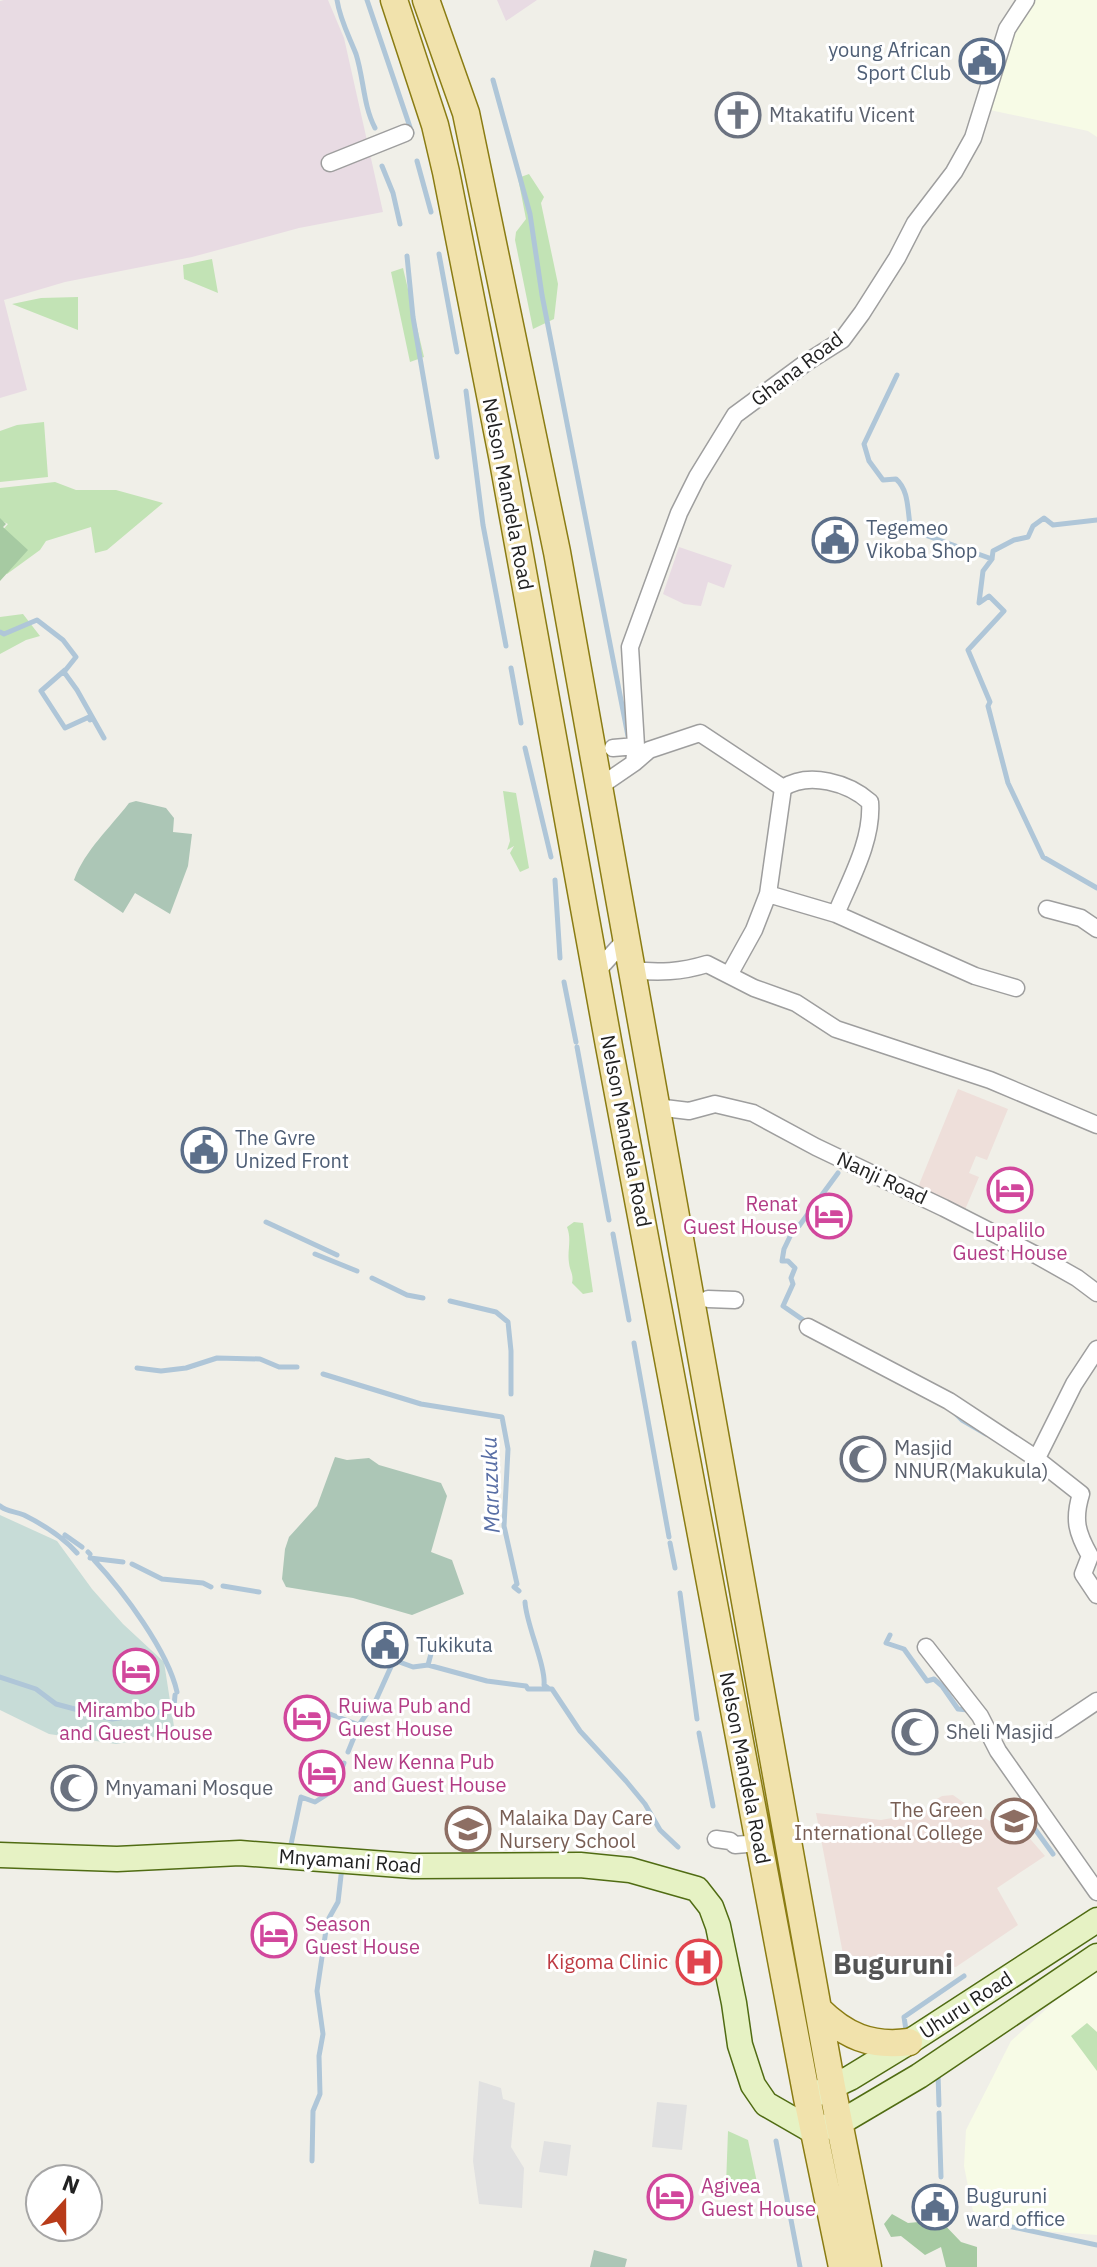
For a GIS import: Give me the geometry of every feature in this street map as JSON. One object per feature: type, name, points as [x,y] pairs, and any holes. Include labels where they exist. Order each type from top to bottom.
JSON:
[{"type":"main road","name":"Nelson Mandela Road","points":[[394,0],[435,125],[446,172],[505,472],[609,1046],[813,2131],[842,2267]]},
{"type":"main road","name":"Nelson Mandela Road","points":[[426,0],[466,113],[557,552],[832,2087],[841,2122]]},
{"type":"main road","points":[[818,2009],[846,2033],[864,2040],[891,2044],[909,2042]]},
{"type":"main road","points":[[841,2122],[868,2267]]},
{"type":"street","name":"Ghana Road","points":[[635,755],[630,647],[679,513],[697,477],[735,415],[842,340],[862,313],[915,223],[954,172],[973,138],[1007,29],[1026,0]]},
{"type":"street","points":[[330,163],[405,133]]},
{"type":"street","points":[[599,787],[635,755],[700,733],[783,788]]},
{"type":"street","points":[[613,748],[635,755]]},
{"type":"street","points":[[783,788],[795,781],[823,780],[859,792],[870,802],[871,817],[836,914]]},
{"type":"street","points":[[729,975],[754,930],[768,894],[783,788]]},
{"type":"street","points":[[768,894],[836,914],[975,976],[1016,988]]},
{"type":"street","points":[[1047,909],[1081,918],[1097,929]]},
{"type":"street","points":[[597,971],[626,939]]},
{"type":"street","points":[[632,970],[659,973],[707,964],[754,988],[796,1003],[836,1029],[990,1080],[1097,1125]]},
{"type":"street","name":"Nanji Road","points":[[656,1107],[689,1111],[715,1104],[753,1113],[1038,1256],[1097,1293]]},
{"type":"street","points":[[708,1299],[735,1300]]},
{"type":"street","points":[[808,1327],[949,1401],[1034,1457],[1081,1494],[1075,1513],[1079,1538],[1090,1556],[1083,1574],[1097,1595]]},
{"type":"street","points":[[1034,1457],[1039,1454],[1074,1384],[1097,1349]]},
{"type":"street","points":[[926,1647],[980,1716],[998,1751],[1097,1892]]},
{"type":"street","points":[[1055,1729],[1097,1701]]},
{"type":"street","points":[[716,1839],[735,1845],[759,1843]]},
{"type":"street","name":"Mnyamani Road","points":[[0,1855],[117,1859],[240,1853],[413,1866],[570,1864],[630,1870],[697,1889],[711,1907],[723,1945],[745,2067],[766,2104],[783,2114]]},
{"type":"street","name":"Uhuru Road","points":[[783,2114],[909,2042],[1097,1920]]},
{"type":"street","name":"Uhuru Road","points":[[813,2131],[841,2122],[919,2076],[1097,1956]]},
{"type":"street","points":[[783,2114],[813,2131]]},
{"type":"shaded area","points":[[328,0],[344,38],[383,212],[299,228],[192,257],[65,282],[4,300],[27,390],[0,398],[0,1]]},
{"type":"shaded area","points":[[497,0],[537,0],[506,21]]},
{"type":"shaded area","points":[[1030,0],[1097,0],[1097,137],[1088,131],[985,109],[1007,31]]},
{"type":"shaded area","points":[[679,547],[732,565],[724,588],[708,582],[701,606],[684,604],[663,594]]},
{"type":"shaded area","points":[[136,801],[166,808],[174,818],[173,832],[192,834],[188,866],[170,914],[135,893],[123,913],[74,880],[98,840],[129,803]]},
{"type":"shaded area","points":[[958,1089],[1008,1109],[987,1160],[976,1156],[969,1173],[979,1177],[964,1212],[916,1192]]},
{"type":"shaded area","points":[[335,1457],[347,1460],[369,1458],[379,1465],[441,1483],[447,1496],[431,1552],[452,1560],[464,1594],[412,1615],[353,1598],[286,1587],[282,1579],[289,1537],[317,1506]]},
{"type":"shaded area","points":[[0,1515],[57,1541],[92,1589],[123,1624],[164,1662],[175,1733],[116,1744],[49,1734],[0,1710]]},
{"type":"shaded area","points":[[953,1795],[998,1827],[1025,1833],[1045,1856],[997,1888],[1018,1925],[956,1967],[886,1962],[843,1954],[816,1813],[881,1820],[925,1812],[935,1800]]},
{"type":"shaded area","points":[[1097,1971],[1097,2235],[1041,2231],[992,2220],[973,2211],[964,2166],[966,2130],[1011,2041],[1065,1992]]},
{"type":"shaded area","points":[[479,2081],[501,2088],[503,2099],[515,2103],[511,2147],[524,2168],[522,2208],[479,2204],[473,2161]]},
{"type":"shaded area","points":[[657,2102],[687,2105],[682,2150],[652,2147]]},
{"type":"shaded area","points":[[544,2141],[571,2145],[567,2176],[539,2172]]},
{"type":"shaded area","points":[[594,2250],[627,2259],[625,2267],[590,2267]]},
{"type":"green space","points":[[529,174],[544,197],[541,203],[558,284],[554,319],[533,329],[515,240],[516,232],[526,219],[518,178]]},
{"type":"green space","points":[[212,259],[218,293],[184,279],[183,265]]},
{"type":"green space","points":[[403,268],[424,357],[410,362],[391,272]]},
{"type":"green space","points":[[78,297],[78,330],[12,304],[41,298]]},
{"type":"green space","points":[[44,422],[48,477],[0,482],[0,431],[17,425]]},
{"type":"green space","points":[[55,482],[76,490],[116,490],[163,503],[107,550],[95,553],[91,527],[46,541],[40,550],[7,574],[0,566],[0,533],[8,524],[0,520],[0,488]]},
{"type":"green space","points":[[0,518],[6,524],[3,527],[28,550],[0,581]]},
{"type":"green space","points":[[23,614],[40,636],[0,654],[0,617]]},
{"type":"green space","points":[[503,791],[516,793],[529,868],[520,872],[510,853],[514,846],[507,850],[510,841]]},
{"type":"green space","points":[[574,1222],[583,1223],[593,1292],[583,1294],[572,1283],[569,1263],[567,1227]]},
{"type":"green space","points":[[1087,2023],[1097,2032],[1097,2071],[1071,2036]]},
{"type":"green space","points":[[728,2131],[748,2140],[758,2187],[726,2185]]},
{"type":"green space","points":[[892,2214],[908,2223],[940,2220],[961,2242],[977,2247],[977,2267],[946,2267],[941,2247],[925,2255],[901,2236],[891,2237],[884,2224]]},
{"type":"waterway","points":[[337,0],[356,54],[375,128]]},
{"type":"waterway","points":[[367,0],[412,133]]},
{"type":"waterway","points":[[493,80],[530,214],[542,295],[628,736]]},
{"type":"waterway","points":[[417,161],[431,212]]},
{"type":"waterway","points":[[382,166],[393,193],[400,224]]},
{"type":"waterway","points":[[439,254],[457,352]]},
{"type":"waterway","points":[[407,256],[413,317],[437,457]]},
{"type":"waterway","points":[[897,375],[864,444],[869,461],[883,480],[896,479],[904,490],[911,530],[992,559],[993,551],[1014,540],[1028,537],[1033,526],[1044,518],[1053,525],[1097,520]]},
{"type":"waterway","points":[[466,391],[483,525],[506,646]]},
{"type":"waterway","points":[[992,559],[983,571],[979,603],[989,596],[1004,611],[968,650],[990,702],[988,706],[1008,783],[1043,857],[1097,888]]},
{"type":"waterway","points":[[0,632],[4,634],[37,620],[63,640],[76,657],[64,672],[104,738]]},
{"type":"waterway","points":[[511,668],[521,723]]},
{"type":"waterway","points":[[65,670],[41,691],[65,728],[89,717],[90,720]]},
{"type":"waterway","points":[[525,748],[551,857]]},
{"type":"waterway","points":[[555,880],[560,958]]},
{"type":"waterway","points":[[564,982],[576,1042]]},
{"type":"waterway","points":[[577,1047],[609,1220]]},
{"type":"waterway","points":[[809,1324],[783,1306],[793,1284],[791,1278],[795,1268],[788,1261],[782,1261],[784,1249],[796,1224],[799,1226],[838,1173]]},
{"type":"waterway","points":[[266,1222],[337,1255]]},
{"type":"waterway","points":[[613,1234],[629,1320]]},
{"type":"waterway","points":[[315,1254],[357,1271]]},
{"type":"waterway","points":[[372,1278],[407,1295],[423,1298]]},
{"type":"waterway","points":[[450,1301],[496,1312],[508,1322],[511,1394]]},
{"type":"waterway","points":[[634,1343],[669,1537]]},
{"type":"waterway","points":[[137,1368],[161,1371],[186,1368],[217,1358],[260,1359],[279,1367],[297,1367]]},
{"type":"waterway","name":"Maruzuku","points":[[323,1374],[421,1404],[502,1417],[508,1449],[504,1526],[517,1584],[514,1587],[519,1591]]},
{"type":"waterway","points":[[955,1413],[986,1434]]},
{"type":"waterway","points":[[0,1506],[46,1527],[77,1553]]},
{"type":"waterway","points":[[65,1535],[82,1547]]},
{"type":"waterway","points":[[670,1543],[675,1568]]},
{"type":"waterway","points":[[90,1558],[123,1562]]},
{"type":"waterway","points":[[94,1560],[131,1605],[154,1640],[177,1692]]},
{"type":"waterway","points":[[132,1564],[162,1579],[203,1583],[211,1587]]},
{"type":"waterway","points":[[223,1586],[259,1592]]},
{"type":"waterway","points":[[680,1593],[697,1719]]},
{"type":"waterway","points":[[525,1602],[544,1685],[548,1688]]},
{"type":"waterway","points":[[890,1635],[886,1643],[904,1649],[927,1681],[934,1679],[958,1709],[968,1710]]},
{"type":"waterway","points":[[428,1665],[432,1650]]},
{"type":"waterway","points":[[348,1752],[394,1660],[413,1667],[428,1665],[487,1681],[526,1686],[528,1689],[552,1689],[580,1731],[626,1781],[645,1804],[660,1830],[678,1847]]},
{"type":"waterway","points":[[0,1677],[36,1689],[56,1704],[112,1719],[166,1711],[174,1707],[175,1695]]},
{"type":"waterway","points":[[330,1714],[359,1725]]},
{"type":"waterway","points":[[699,1733],[713,1806]]},
{"type":"waterway","points":[[290,1849],[301,1797],[315,1802],[334,1790],[344,1763]]},
{"type":"waterway","points":[[1036,1814],[1032,1825],[1053,1854]]},
{"type":"waterway","points":[[312,2161],[313,2111],[320,2094],[319,2056],[323,2034],[317,1991],[326,1930],[338,1902],[342,1867]]},
{"type":"waterway","points":[[906,2030],[904,2017],[964,1976]]},
{"type":"waterway","points":[[938,2074],[939,2105]]},
{"type":"waterway","points":[[939,2113],[941,2177]]},
{"type":"waterway","points":[[776,2141],[800,2267]]},
{"type":"waterway","points":[[970,2218],[1097,2245]]},
{"type":"place","name":"young African Sport Club","points":[[982,61]]},
{"type":"place","name":"Mtakatifu Vicent","points":[[738,115]]},
{"type":"place","name":"Tegemeo Vikoba Shop","points":[[835,540]]},
{"type":"place","name":"The Gvre Unized Front","points":[[204,1150]]},
{"type":"place","name":"Lupalilo Guest House","points":[[1010,1190]]},
{"type":"place","name":"Renat Guest House","points":[[829,1216]]},
{"type":"place","name":"Masjid NNUR(Makukula)","points":[[863,1459]]},
{"type":"place","name":"Tukikuta","points":[[385,1645]]},
{"type":"place","name":"Mirambo Pub and Guest House","points":[[136,1671]]},
{"type":"place","name":"Ruiwa Pub and Guest House","points":[[307,1718]]},
{"type":"place","name":"Sheli Masjid","points":[[915,1732]]},
{"type":"place","name":"New Kenna Pub and Guest House","points":[[322,1773]]},
{"type":"place","name":"Mnyamani Mosque","points":[[74,1788]]},
{"type":"place","name":"The Green International College","points":[[1014,1821]]},
{"type":"place","name":"Malaika Day Care Nursery School","points":[[468,1829]]},
{"type":"place","name":"Season Guest House","points":[[274,1935]]},
{"type":"place","name":"Kigoma Clinic","points":[[699,1962]]},
{"type":"place","name":"Agivea Guest House","points":[[670,2197]]},
{"type":"place","name":"Buguruni ward office","points":[[935,2207]]},
{"type":"district","name":"Buguruni","points":[[893,1964]]}]
